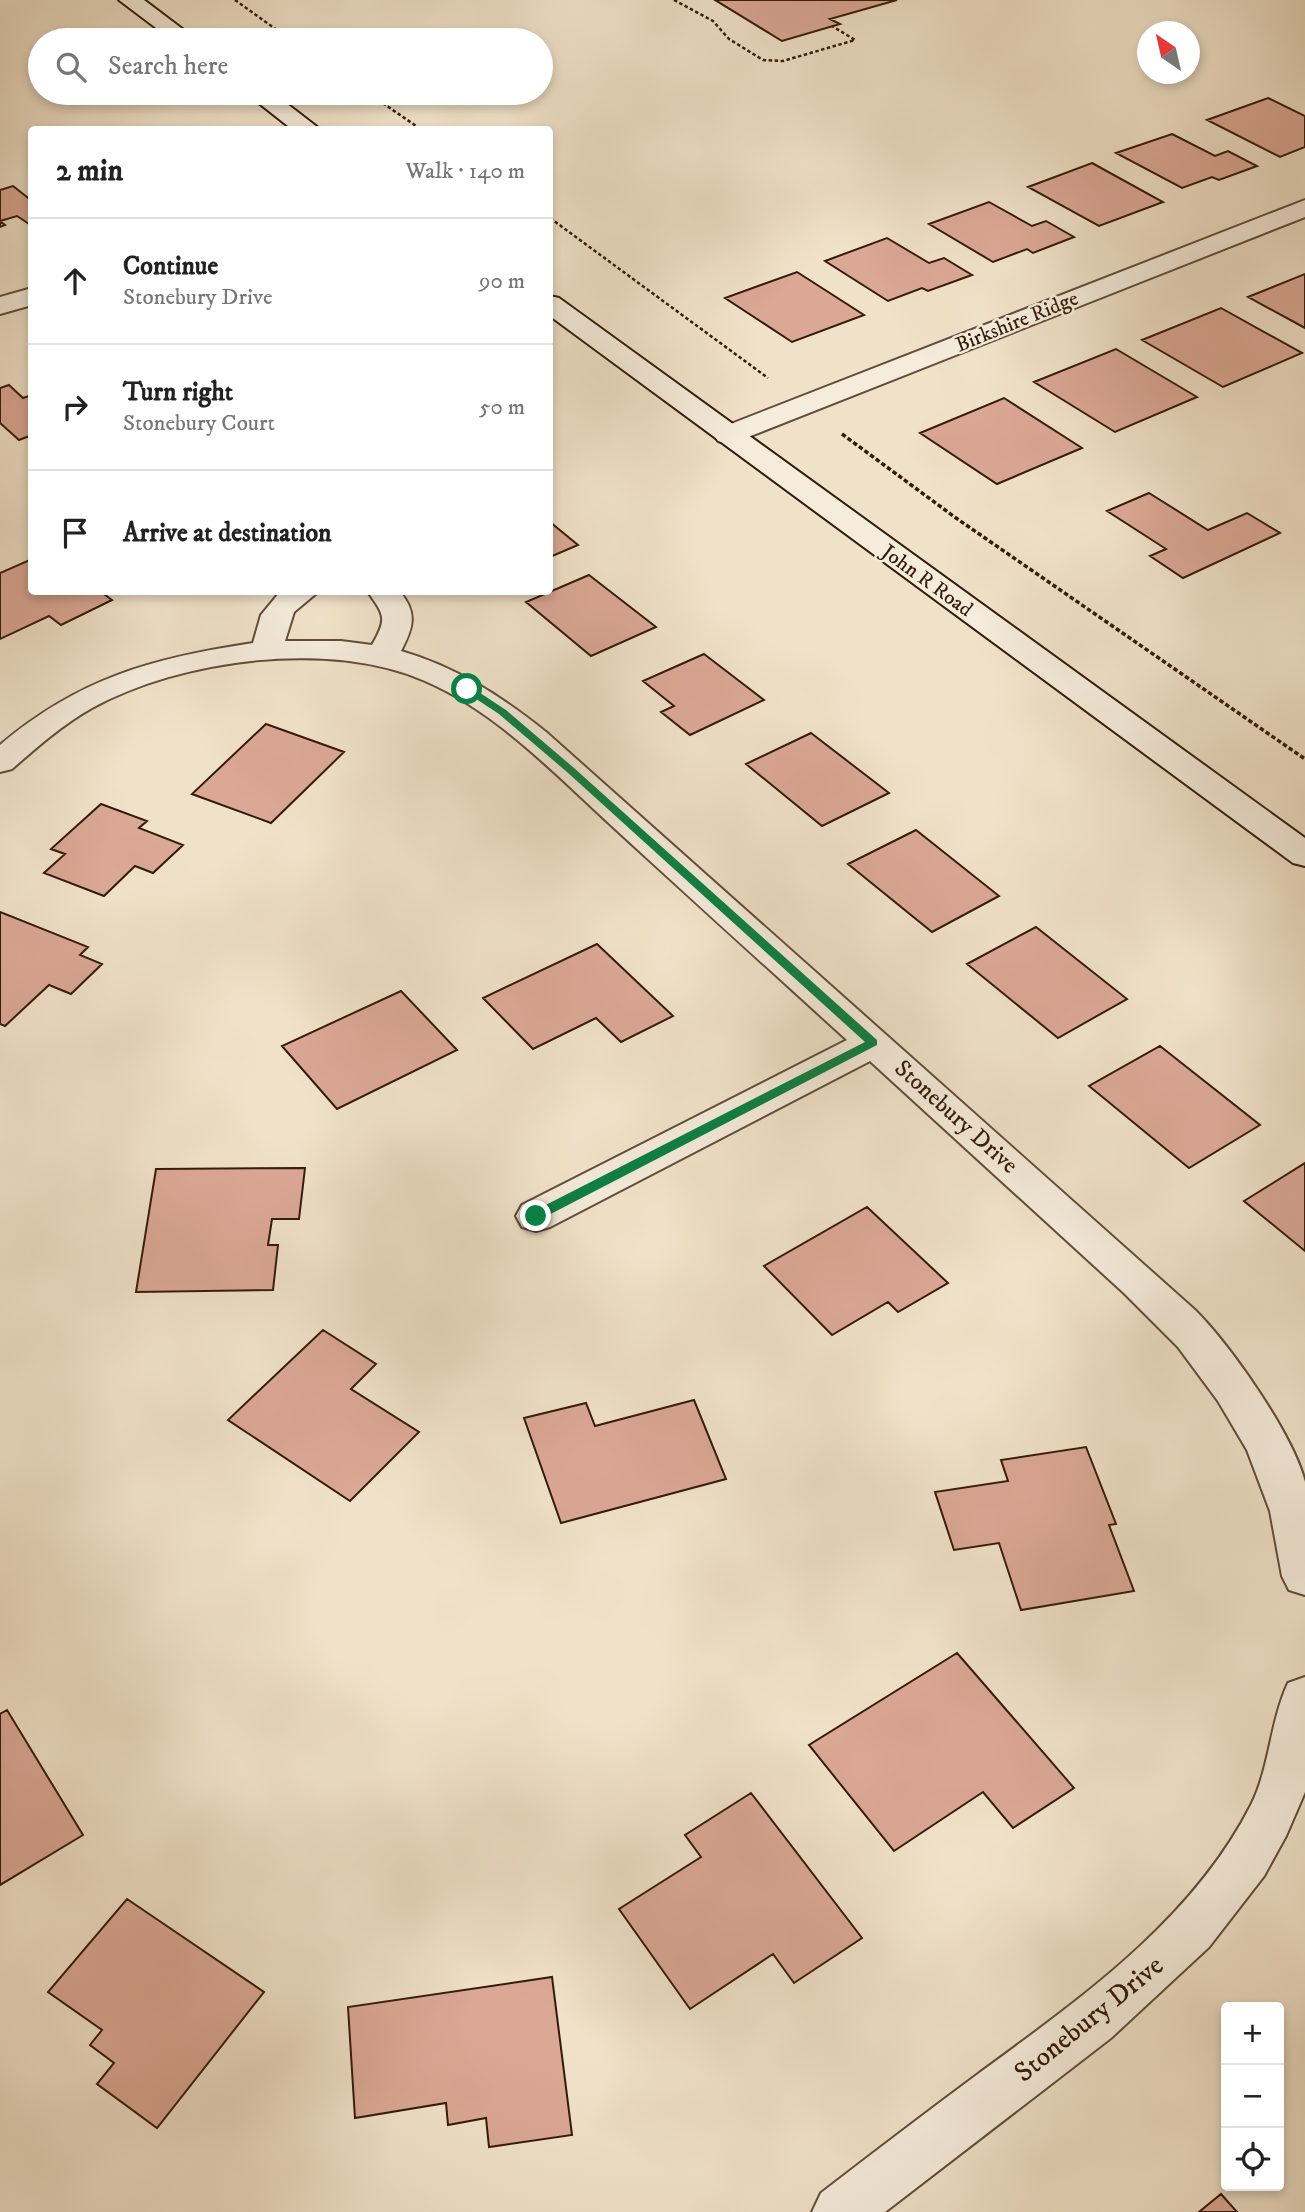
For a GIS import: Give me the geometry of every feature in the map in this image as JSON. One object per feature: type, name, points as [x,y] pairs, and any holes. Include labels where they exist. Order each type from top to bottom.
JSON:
[{"type":"street","points":[[130,0],[169,28]]},
{"type":"street","points":[[275,105],[303,126]]},
{"type":"street","name":"Birkshire Ridge","points":[[728,435],[1305,208]]},
{"type":"street","points":[[0,306],[28,297]]},
{"type":"street","name":"John R Road","points":[[553,306],[1305,855]]},
{"type":"street","points":[[268,650],[274,616],[281,606],[298,595]]},
{"type":"street","points":[[382,656],[396,630],[399,613],[395,601],[387,595]]},
{"type":"street","name":"Stonebury Drive","points":[[0,762],[41,727],[93,695],[152,672],[211,658],[268,650],[382,656],[416,665],[467,689],[502,712],[873,1042],[1139,1282],[1192,1335],[1230,1384],[1261,1437],[1285,1486],[1305,1564]]},
{"type":"street","points":[[536,1216],[873,1042]]},
{"type":"street","name":"Stonebury Drive","points":[[839,2212],[1129,1993],[1176,1948],[1226,1890],[1269,1820],[1290,1768],[1305,1698]]},
{"type":"path","points":[[235,0],[274,28]]},
{"type":"path","points":[[674,0],[713,21],[729,39],[763,60],[783,61],[855,40],[832,26]]},
{"type":"path","points":[[386,105],[416,126]]},
{"type":"path","points":[[553,220],[956,519],[1305,760]]},
{"type":"building","points":[[715,0],[897,0],[830,19],[840,24],[782,41]]},
{"type":"building","points":[[1268,98],[1305,116],[1305,147],[1280,157],[1207,120]]},
{"type":"building","points":[[1172,134],[1215,156],[1228,151],[1257,166],[1219,180],[1212,177],[1182,188],[1116,153]]},
{"type":"building","points":[[1092,163],[1163,202],[1099,226],[1028,187]]},
{"type":"building","points":[[13,186],[28,198],[28,223],[17,216],[0,221],[0,190]]},
{"type":"building","points":[[989,202],[1032,226],[1046,221],[1074,237],[1033,253],[1027,249],[993,262],[929,224]]},
{"type":"building","points":[[887,238],[929,263],[944,258],[972,275],[928,291],[922,288],[888,301],[825,261]]},
{"type":"building","points":[[797,272],[864,315],[792,342],[725,298]]},
{"type":"building","points":[[1305,274],[1305,328],[1248,297]]},
{"type":"building","points":[[1221,308],[1302,353],[1223,387],[1142,340]]},
{"type":"building","points":[[1116,349],[1197,397],[1115,432],[1034,382]]},
{"type":"building","points":[[9,385],[23,398],[28,396],[28,437],[19,440],[0,423],[0,388]]},
{"type":"building","points":[[1004,398],[1082,448],[997,484],[920,433]]},
{"type":"building","points":[[1149,493],[1208,530],[1247,513],[1280,533],[1183,578],[1150,556],[1166,549],[1107,511]]},
{"type":"building","points":[[553,524],[578,545],[553,556]]},
{"type":"building","points":[[28,561],[28,595],[105,595],[112,600],[61,625],[49,616],[0,639],[0,573]]},
{"type":"building","points":[[589,575],[656,627],[591,656],[526,602],[542,595],[553,595],[553,590]]},
{"type":"building","points":[[704,654],[764,700],[690,735],[661,712],[674,706],[643,681]]},
{"type":"building","points":[[266,724],[344,752],[271,823],[192,794]]},
{"type":"building","points":[[811,733],[889,793],[822,826],[746,764]]},
{"type":"building","points":[[101,804],[147,821],[139,828],[183,845],[153,873],[135,866],[104,896],[44,873],[65,854],[51,849]]},
{"type":"building","points":[[916,830],[999,896],[932,932],[848,864]]},
{"type":"building","points":[[0,912],[88,947],[80,955],[102,964],[71,994],[49,985],[5,1026],[0,1024]]},
{"type":"building","points":[[1036,927],[1127,999],[1058,1038],[967,964]]},
{"type":"building","points":[[597,944],[673,1016],[621,1042],[596,1018],[533,1049],[483,998]]},
{"type":"building","points":[[401,991],[457,1050],[337,1109],[282,1046]]},
{"type":"building","points":[[1160,1046],[1260,1125],[1189,1168],[1089,1086]]},
{"type":"building","points":[[1305,1163],[1305,1251],[1244,1201]]},
{"type":"building","points":[[305,1168],[299,1219],[272,1219],[268,1245],[278,1245],[273,1290],[136,1292],[156,1169]]},
{"type":"building","points":[[867,1207],[948,1283],[898,1312],[888,1302],[832,1335],[764,1266]]},
{"type":"building","points":[[323,1330],[376,1364],[351,1389],[419,1432],[350,1501],[228,1420]]},
{"type":"building","points":[[694,1400],[726,1479],[561,1523],[524,1418],[586,1403],[595,1426]]},
{"type":"building","points":[[1086,1447],[1116,1524],[1109,1525],[1134,1591],[1021,1610],[999,1543],[954,1550],[935,1492],[1008,1481],[1001,1460]]},
{"type":"building","points":[[957,1653],[1074,1788],[1013,1828],[983,1792],[894,1851],[809,1745]]},
{"type":"building","points":[[7,1710],[83,1835],[0,1885],[0,1714]]},
{"type":"building","points":[[751,1793],[862,1938],[794,1983],[773,1954],[690,2009],[619,1909],[701,1857],[685,1835]]},
{"type":"building","points":[[127,1899],[264,1992],[157,2128],[97,2084],[114,2063],[90,2045],[102,2030],[48,1992]]},
{"type":"building","points":[[552,1977],[572,2135],[489,2147],[486,2118],[448,2125],[446,2103],[355,2118],[348,2007]]},
{"type":"building","points":[[1221,2194],[1237,2212],[1199,2212]]},
{"type":"route","points":[[467,689],[502,712],[570,770],[873,1042],[536,1216]]}]
